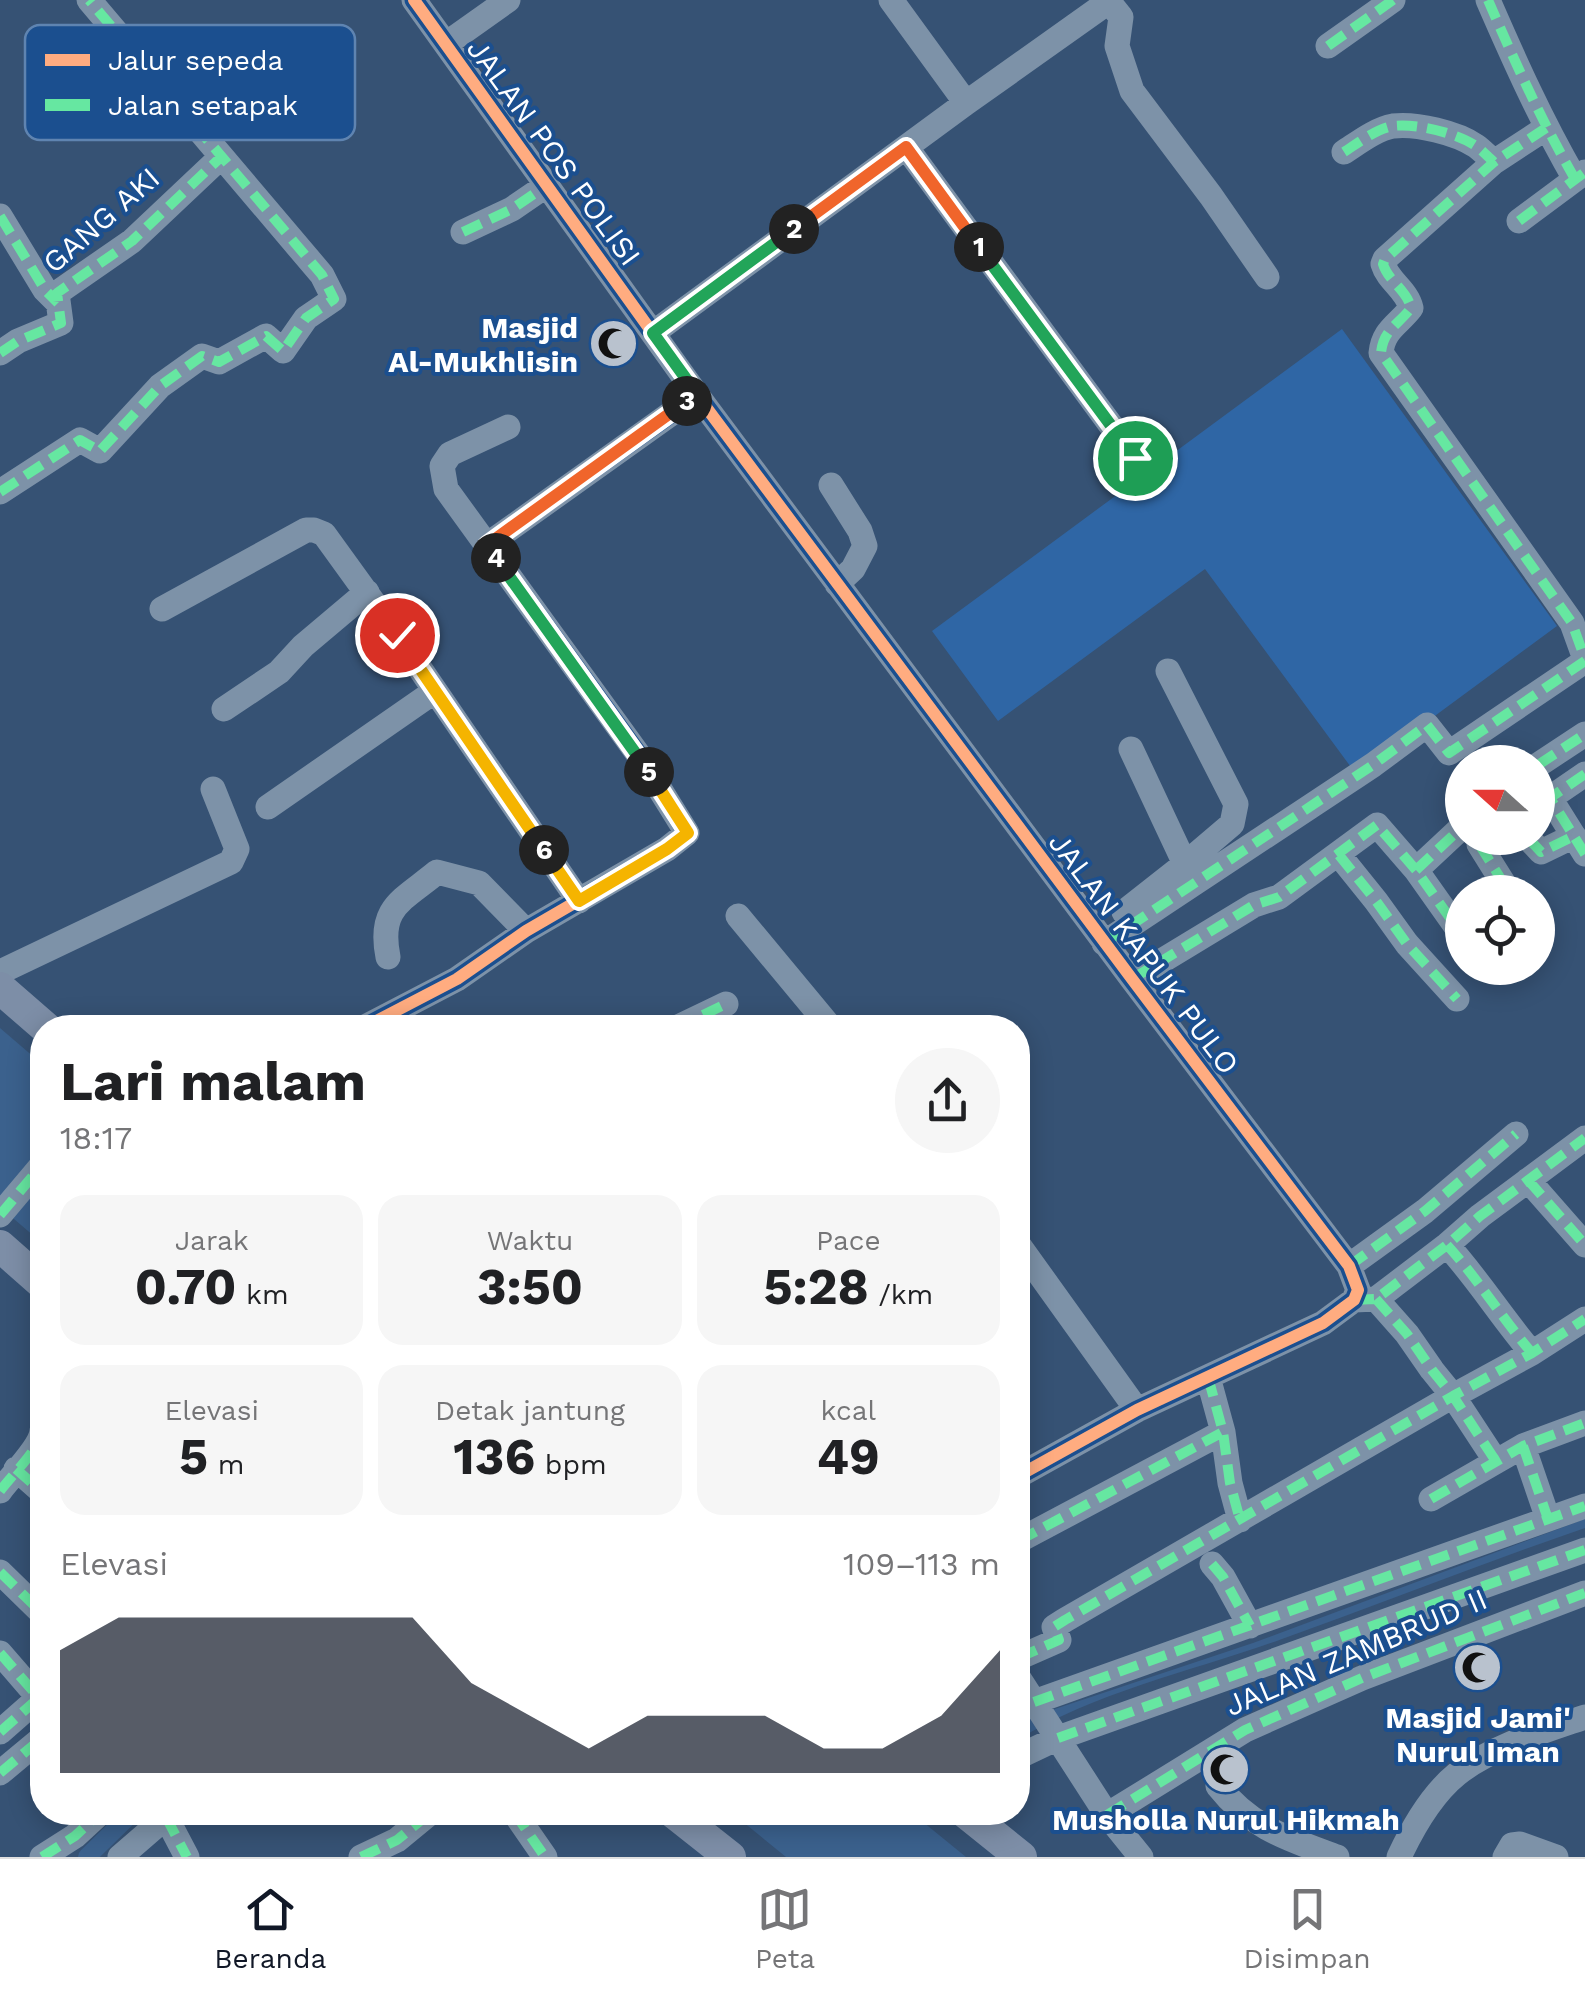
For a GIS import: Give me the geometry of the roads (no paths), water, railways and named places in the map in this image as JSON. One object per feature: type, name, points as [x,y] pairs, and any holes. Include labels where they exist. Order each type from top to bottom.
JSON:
[{"type":"main road","points":[[0,988],[31,1015]]},
{"type":"main road","points":[[0,1246],[30,1272]]},
{"type":"main road","points":[[690,1825],[730,1857]]},
{"type":"main road","points":[[981,1825],[1021,1857]]},
{"type":"street","points":[[89,0],[110,25]]},
{"type":"street","name":"JALAN POS POLISI","points":[[414,0],[653,333]]},
{"type":"street","points":[[446,44],[508,0]]},
{"type":"street","points":[[891,0],[966,103]]},
{"type":"street","points":[[1328,46],[1392,0]]},
{"type":"street","points":[[1488,0],[1546,128],[1580,175],[1519,221]]},
{"type":"street","points":[[653,333],[1110,1],[1121,17],[1117,46],[1132,90],[1267,277]]},
{"type":"street","points":[[1344,152],[1391,126],[1426,128],[1476,146],[1494,162]]},
{"type":"street","points":[[1473,745],[1585,660],[1572,622],[1381,354],[1386,334],[1410,310],[1408,298],[1383,264],[1494,162],[1546,128]]},
{"type":"street","points":[[0,492],[80,440],[100,451],[160,386],[202,356],[219,362],[266,336],[283,351],[306,318],[334,299],[322,275],[207,140]]},
{"type":"street","points":[[906,147],[1135,458]]},
{"type":"street","name":"GANG AKI","points":[[58,302],[57,293],[132,241],[221,157]]},
{"type":"street","points":[[463,232],[512,209],[548,186]]},
{"type":"street","name":"GANG AKI","points":[[0,216],[45,290],[58,302]]},
{"type":"street","points":[[0,353],[61,323],[58,302]]},
{"type":"street","name":"JALAN KAPUK PULO","points":[[653,333],[1350,1266]]},
{"type":"street","points":[[487,545],[697,394]]},
{"type":"street","points":[[388,1015],[456,979],[695,829],[446,489],[442,466],[450,454],[508,427]]},
{"type":"street","points":[[832,485],[865,546],[853,569],[837,584]]},
{"type":"street","points":[[162,609],[306,530],[324,534],[579,901]]},
{"type":"street","points":[[224,709],[279,672],[303,646],[367,592]]},
{"type":"street","points":[[1100,936],[1113,921],[1232,824],[1236,804],[1168,671]]},
{"type":"street","points":[[268,806],[435,690]]},
{"type":"street","points":[[1100,936],[1373,765],[1427,725],[1445,746]]},
{"type":"street","points":[[1555,754],[1585,734]]},
{"type":"street","points":[[1131,749],[1185,864]]},
{"type":"street","points":[[1555,849],[1580,845],[1550,798],[1585,774]]},
{"type":"street","points":[[0,972],[231,862],[237,849],[214,789]]},
{"type":"street","points":[[1132,979],[1254,905],[1279,897],[1377,825],[1445,911]]},
{"type":"street","points":[[1416,870],[1445,852]]},
{"type":"street","points":[[1338,855],[1408,944],[1458,999]]},
{"type":"street","points":[[388,957],[384,936],[390,910],[438,872],[479,883],[526,932]]},
{"type":"street","points":[[738,916],[820,1015]]},
{"type":"street","points":[[703,1015],[726,1004]]},
{"type":"street","points":[[1495,1460],[1407,1334],[1358,1290],[1350,1266],[1425,1211],[1516,1134]]},
{"type":"street","points":[[1030,1469],[1137,1410],[1323,1324],[1365,1299],[1447,1245],[1585,1138]]},
{"type":"street","points":[[0,1215],[30,1179]]},
{"type":"street","points":[[1528,1180],[1585,1246]]},
{"type":"street","points":[[1447,1245],[1532,1353]]},
{"type":"street","points":[[1030,1261],[1137,1410]]},
{"type":"street","points":[[1030,1653],[1059,1640],[1054,1628],[1065,1620],[1585,1320]]},
{"type":"street","points":[[1208,1377],[1240,1520]]},
{"type":"street","points":[[1431,1499],[1495,1460],[1585,1423]]},
{"type":"street","points":[[1030,1535],[1223,1432]]},
{"type":"street","points":[[1524,1446],[1548,1519]]},
{"type":"street","points":[[0,1491],[30,1453]]},
{"type":"street","points":[[16,1469],[30,1481]]},
{"type":"street","points":[[1030,1740],[1045,1719],[1250,1626],[1585,1506]]},
{"type":"street","points":[[1045,1719],[1585,1550]]},
{"type":"street","points":[[1212,1564],[1223,1576],[1250,1626]]},
{"type":"street","points":[[0,1572],[30,1602]]},
{"type":"street","name":"JALAN ZAMBRUD II","points":[[1107,1815],[1244,1730],[1362,1678],[1585,1594]]},
{"type":"street","points":[[1,1655],[30,1686]]},
{"type":"street","points":[[1030,1696],[1107,1815],[1141,1857]]},
{"type":"street","points":[[0,1732],[30,1706]]},
{"type":"street","points":[[1399,1857],[1432,1800],[1458,1774],[1493,1753],[1585,1717]]},
{"type":"street","points":[[0,1773],[30,1748]]},
{"type":"street","points":[[1218,1786],[1233,1805],[1272,1832],[1337,1857]]},
{"type":"street","points":[[42,1857],[86,1825]]},
{"type":"street","points":[[120,1857],[157,1825]]},
{"type":"street","points":[[173,1825],[187,1857]]},
{"type":"street","points":[[361,1857],[396,1840],[415,1825]]},
{"type":"street","points":[[523,1825],[545,1857]]},
{"type":"street","points":[[1505,1857],[1512,1846],[1520,1844],[1556,1857]]},
{"type":"waterway","points":[[87,1857],[120,1825]]},
{"type":"place","name":"Masjid Al-Mukhlisin","points":[[613,344]]},
{"type":"place","name":"Masjid Jami' Nurul Iman","points":[[1478,1668]]},
{"type":"place","name":"Musholla Nurul Hikmah","points":[[1226,1770]]}]
